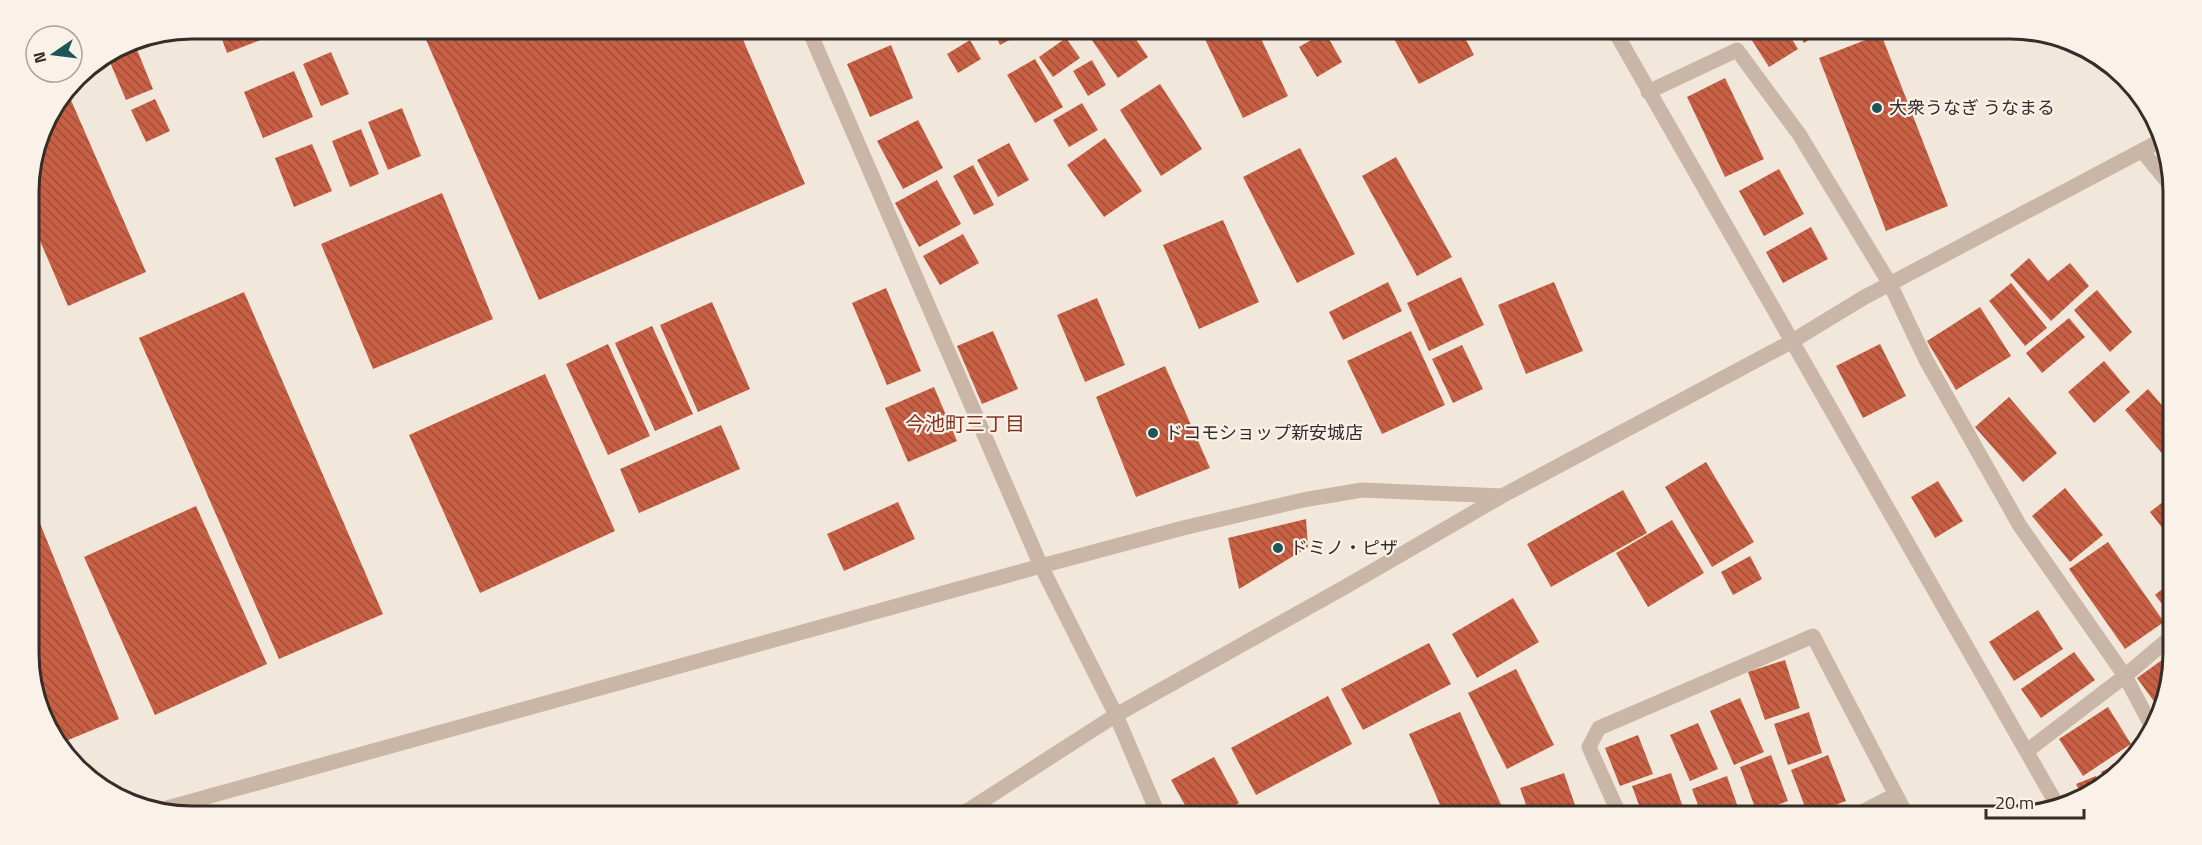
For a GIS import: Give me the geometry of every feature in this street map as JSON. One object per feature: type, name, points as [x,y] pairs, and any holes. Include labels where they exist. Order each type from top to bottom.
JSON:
[{"type":"street","points":[[813,39],[1041,566],[1116,715],[1155,806]]},
{"type":"street","points":[[1619,39],[2054,799]]},
{"type":"street","points":[[1648,92],[1737,50],[1798,134],[1890,284],[1926,360],[2020,526],[2125,676],[2148,719]]},
{"type":"street","points":[[975,806],[1116,715],[1502,496],[1791,342],[1890,284],[2155,144]]},
{"type":"street","points":[[2142,151],[2162,174]]},
{"type":"street","points":[[174,805],[1041,566],[1183,528],[1303,500],[1362,490],[1502,496]]},
{"type":"street","points":[[1616,806],[1589,747],[1599,728],[1814,636],[1901,806]]},
{"type":"street","points":[[2027,751],[2163,644]]},
{"type":"street","points":[[1874,806],[1895,795]]},
{"type":"building","points":[[222,39],[263,39],[227,53]]},
{"type":"building","points":[[426,39],[743,39],[805,184],[539,300]]},
{"type":"building","points":[[997,39],[1011,39],[1000,45]]},
{"type":"building","points":[[1067,39],[1080,58],[1053,77],[1039,57]]},
{"type":"building","points":[[1091,39],[1136,39],[1148,57],[1118,78]]},
{"type":"building","points":[[1205,39],[1261,39],[1288,96],[1243,118]]},
{"type":"building","points":[[1313,39],[1329,39],[1342,62],[1317,77],[1299,47]]},
{"type":"building","points":[[1394,39],[1466,39],[1474,55],[1419,84]]},
{"type":"building","points":[[1751,39],[1792,39],[1798,49],[1769,67]]},
{"type":"building","points":[[1868,39],[1883,39],[1948,206],[1886,231],[1819,58]]},
{"type":"building","points":[[970,40],[981,59],[958,73],[947,54]]},
{"type":"building","points":[[891,45],[913,98],[870,117],[847,64]]},
{"type":"building","points":[[137,50],[153,89],[126,100],[110,63]]},
{"type":"building","points":[[331,52],[349,94],[321,106],[303,64]]},
{"type":"building","points":[[1035,59],[1063,107],[1035,123],[1007,75]]},
{"type":"building","points":[[1092,60],[1106,85],[1088,96],[1073,71]]},
{"type":"building","points":[[294,71],[313,117],[263,138],[244,92]]},
{"type":"building","points":[[1725,78],[1764,159],[1725,177],[1687,97]]},
{"type":"building","points":[[1160,84],[1202,149],[1161,176],[1120,110]]},
{"type":"building","points":[[71,99],[146,272],[68,306],[39,238],[39,182],[44,153],[51,134]]},
{"type":"building","points":[[155,99],[170,131],[146,142],[131,110]]},
{"type":"building","points":[[1082,103],[1098,130],[1069,147],[1053,120]]},
{"type":"building","points":[[402,108],[421,156],[388,170],[368,122]]},
{"type":"building","points":[[918,120],[943,168],[903,189],[877,141]]},
{"type":"building","points":[[361,129],[379,174],[350,187],[332,141]]},
{"type":"building","points":[[1105,138],[1142,191],[1104,217],[1067,165]]},
{"type":"building","points":[[1009,143],[1029,180],[998,197],[977,160]]},
{"type":"building","points":[[312,144],[332,191],[294,207],[275,158]]},
{"type":"building","points":[[1300,148],[1355,254],[1297,283],[1243,177]]},
{"type":"building","points":[[1396,157],[1452,257],[1417,276],[1362,176]]},
{"type":"building","points":[[973,165],[994,205],[974,215],[953,176]]},
{"type":"building","points":[[1779,169],[1804,214],[1764,236],[1739,191]]},
{"type":"building","points":[[937,180],[961,224],[919,247],[895,203]]},
{"type":"building","points":[[442,193],[493,319],[373,369],[321,244]]},
{"type":"building","points":[[1223,220],[1259,302],[1199,329],[1163,245]]},
{"type":"building","points":[[1811,227],[1828,259],[1783,283],[1766,252]]},
{"type":"building","points":[[963,234],[979,263],[940,285],[923,256]]},
{"type":"building","points":[[2029,258],[2048,281],[2070,263],[2089,286],[2051,321],[2010,275]]},
{"type":"building","points":[[1461,277],[1484,325],[1429,351],[1407,303]]},
{"type":"building","points":[[1388,282],[1402,311],[1343,340],[1329,312]]},
{"type":"building","points":[[1554,282],[1583,351],[1526,374],[1498,305]]},
{"type":"building","points":[[2011,283],[2047,328],[2025,346],[1989,301]]},
{"type":"building","points":[[886,288],[921,371],[887,385],[852,303]]},
{"type":"building","points":[[2097,290],[2132,332],[2110,352],[2074,310]]},
{"type":"building","points":[[244,292],[383,614],[279,659],[139,338]]},
{"type":"building","points":[[1097,298],[1125,365],[1085,382],[1057,315]]},
{"type":"building","points":[[712,302],[750,389],[698,412],[660,325]]},
{"type":"building","points":[[1980,307],[2011,356],[1956,390],[1927,341]]},
{"type":"building","points":[[2069,318],[2085,337],[2042,373],[2026,353]]},
{"type":"building","points":[[652,326],[693,414],[655,431],[615,343]]},
{"type":"building","points":[[993,331],[1018,389],[982,404],[957,346]]},
{"type":"building","points":[[1411,331],[1445,405],[1382,434],[1347,361]]},
{"type":"building","points":[[608,344],[650,436],[608,455],[566,364]]},
{"type":"building","points":[[1880,344],[1906,396],[1863,418],[1836,366]]},
{"type":"building","points":[[1462,345],[1483,389],[1453,403],[1432,359]]},
{"type":"building","points":[[2104,361],[2130,392],[2094,423],[2068,392]]},
{"type":"building","name":"ドコモショップ新安城店","points":[[1165,366],[1210,468],[1136,497],[1096,397]]},
{"type":"building","points":[[545,374],[615,531],[480,593],[409,435]]},
{"type":"building","points":[[934,387],[957,441],[908,462],[885,408]]},
{"type":"building","points":[[2148,389],[2163,406],[2163,454],[2125,410]]},
{"type":"building","points":[[2009,397],[2057,453],[2023,482],[1975,427]]},
{"type":"building","points":[[721,425],[740,469],[639,513],[620,469]]},
{"type":"building","points":[[1706,462],[1754,542],[1712,567],[1665,487]]},
{"type":"building","points":[[1938,481],[1963,521],[1935,538],[1911,497]]},
{"type":"building","points":[[2065,488],[2103,535],[2070,562],[2032,516]]},
{"type":"building","points":[[1623,490],[1647,533],[1551,587],[1527,544]]},
{"type":"building","points":[[898,502],[915,539],[844,571],[827,534]]},
{"type":"building","points":[[2163,502],[2163,529],[2150,512]]},
{"type":"building","points":[[196,506],[267,664],[155,715],[84,557]]},
{"type":"building","points":[[1306,519],[1308,547],[1239,589],[1228,538]]},
{"type":"building","points":[[1672,520],[1704,573],[1648,607],[1616,553]]},
{"type":"building","points":[[39,521],[119,719],[67,741],[47,702],[40,673],[39,653]]},
{"type":"building","points":[[2108,542],[2163,623],[2125,649],[2069,569]]},
{"type":"building","points":[[1750,556],[1762,579],[1733,595],[1721,572]]},
{"type":"building","points":[[2163,588],[2163,605],[2155,595]]},
{"type":"building","points":[[1513,598],[1539,642],[1477,678],[1452,634]]},
{"type":"building","points":[[2038,610],[2063,649],[2014,681],[1989,642]]},
{"type":"building","points":[[1429,643],[1451,684],[1363,730],[1341,689]]},
{"type":"building","points":[[2074,652],[2095,680],[2041,718],[2021,689]]},
{"type":"building","points":[[2163,659],[2155,702],[2137,678]]},
{"type":"building","points":[[1785,660],[1800,708],[1765,720],[1748,672]]},
{"type":"building","points":[[1516,669],[1554,745],[1507,769],[1468,693]]},
{"type":"building","points":[[1328,696],[1352,744],[1256,795],[1231,748]]},
{"type":"building","points":[[1740,698],[1764,752],[1734,765],[1710,711]]},
{"type":"building","points":[[2108,707],[2131,744],[2083,776],[2059,739]]},
{"type":"building","points":[[1460,712],[1502,806],[1441,806],[1409,734]]},
{"type":"building","points":[[1809,712],[1822,753],[1788,765],[1774,724]]},
{"type":"building","points":[[1698,723],[1718,769],[1690,781],[1670,735]]},
{"type":"building","points":[[1638,735],[1653,774],[1620,786],[1605,748]]},
{"type":"building","points":[[1771,755],[1788,801],[1775,806],[1754,806],[1740,767]]},
{"type":"building","points":[[1828,755],[1846,801],[1832,806],[1805,806],[1791,770]]},
{"type":"building","points":[[1214,757],[1239,803],[1233,806],[1185,806],[1171,780]]},
{"type":"building","points":[[1564,773],[1575,806],[1526,806],[1520,788]]},
{"type":"building","points":[[1671,773],[1683,806],[1639,806],[1632,786]]},
{"type":"building","points":[[1727,776],[1738,806],[1698,806],[1692,789]]},
{"type":"building","points":[[2096,776],[2097,778],[2079,789],[2076,784]]},
{"type":"place","name":"大衆うなぎ うなまる","points":[[1877,108]]},
{"type":"place","name":"ドコモショップ新安城店","points":[[1153,433]]},
{"type":"place","name":"ドミノ・ピザ","points":[[1278,548]]},
{"type":"district","name":"今池町三丁目","points":[[965,424]]}]
